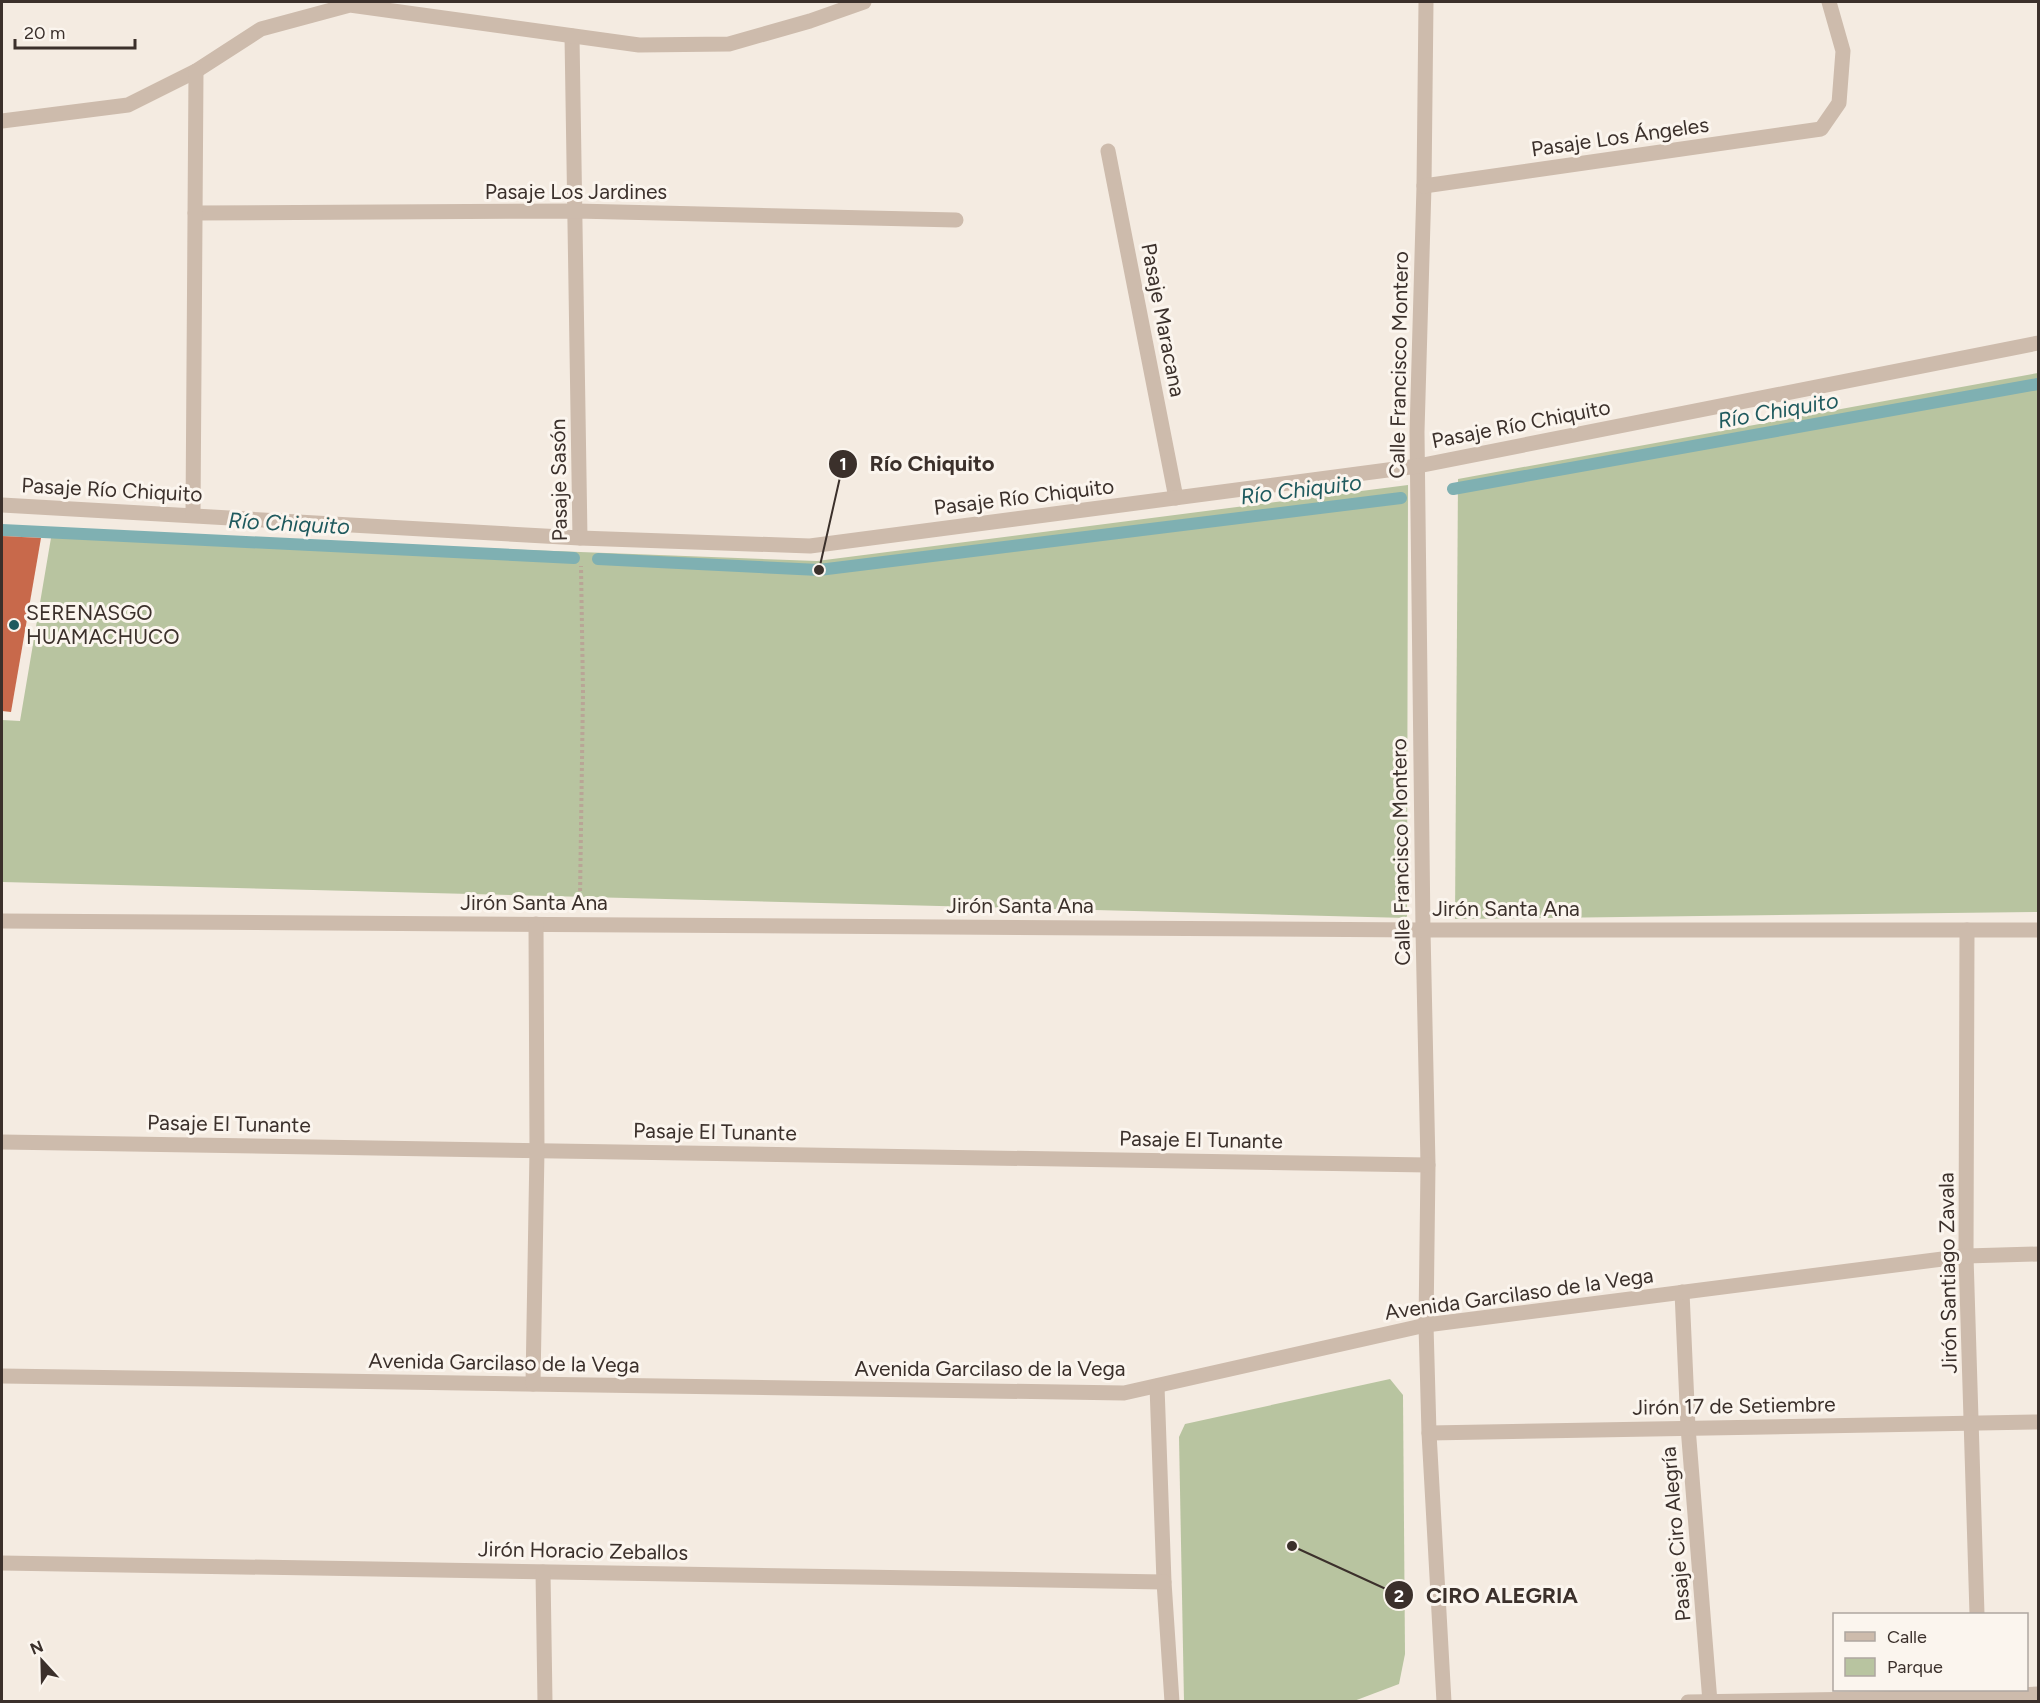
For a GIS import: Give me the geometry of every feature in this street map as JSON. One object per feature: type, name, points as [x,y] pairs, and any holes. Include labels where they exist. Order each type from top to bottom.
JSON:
[{"type":"street","points":[[2,121],[128,105],[196,71],[261,29],[350,5],[639,45],[729,44],[810,21],[864,2]]},
{"type":"street","name":"Calle Francisco Montero","points":[[1426,2],[1418,466],[1428,1165],[1426,1325],[1444,1701]]},
{"type":"street","name":"Pasaje Los Ángeles","points":[[1424,186],[1821,129],[1839,103],[1843,51],[1829,2]]},
{"type":"street","name":"Pasaje Sasón","points":[[572,36],[580,538]]},
{"type":"street","points":[[193,515],[196,71]]},
{"type":"street","name":"Pasaje Maracana","points":[[1108,151],[1176,498]]},
{"type":"street","name":"Pasaje Los Jardines","points":[[195,213],[576,211],[956,220]]},
{"type":"street","name":"Pasaje Río Chiquito","points":[[2,506],[580,538],[810,546],[1418,466],[2038,343]]},
{"type":"street","name":"Jirón Santa Ana","points":[[2,921],[1423,930],[2038,930]]},
{"type":"street","points":[[533,1384],[537,1150],[536,924]]},
{"type":"street","name":"Jirón Santiago Zavala","points":[[1967,930],[1966,1256],[1977,1613]]},
{"type":"street","name":"Pasaje El Tunante","points":[[2,1142],[1428,1165]]},
{"type":"street","name":"Avenida Garcilaso de la Vega","points":[[2,1376],[1124,1393],[1426,1325],[1966,1256],[2038,1254]]},
{"type":"street","name":"Pasaje Ciro Alegría","points":[[1682,1292],[1688,1427],[1710,1701]]},
{"type":"street","points":[[1157,1386],[1164,1582],[1172,1701]]},
{"type":"street","name":"Jirón 17 de Setiembre","points":[[1430,1433],[2038,1422]]},
{"type":"street","name":"Jirón Horacio Zeballos","points":[[2,1563],[1164,1582]]},
{"type":"street","points":[[543,1572],[545,1701]]},
{"type":"street","points":[[1689,1701],[2038,1694]]},
{"type":"path","name":"Pasaje Sasón","points":[[580,538],[583,692],[580,924]]},
{"type":"green space","points":[[2038,373],[2038,912],[1455,919],[1458,479]]},
{"type":"green space","points":[[1408,485],[1407,918],[2,882],[2,720],[20,721],[52,532],[817,561]]},
{"type":"green space","points":[[1390,1379],[1403,1395],[1405,1654],[1399,1684],[1354,1701],[1184,1701],[1179,1437],[1185,1424]]},
{"type":"building","name":"SERENASGO HUAMACHUCO","points":[[2,536],[41,538],[11,712],[2,711]]},
{"type":"waterway","name":"Río Chiquito","points":[[1453,489],[2038,384]]},
{"type":"waterway","name":"Río Chiquito","points":[[598,559],[819,570],[1401,498]]},
{"type":"waterway","name":"Río Chiquito","points":[[2,530],[574,558]]},
{"type":"place","name":"Río Chiquito","points":[[819,570]]},
{"type":"place","name":"SERENASGO HUAMACHUCO","points":[[14,625]]},
{"type":"place","name":"CIRO ALEGRIA","points":[[1292,1546]]}]
